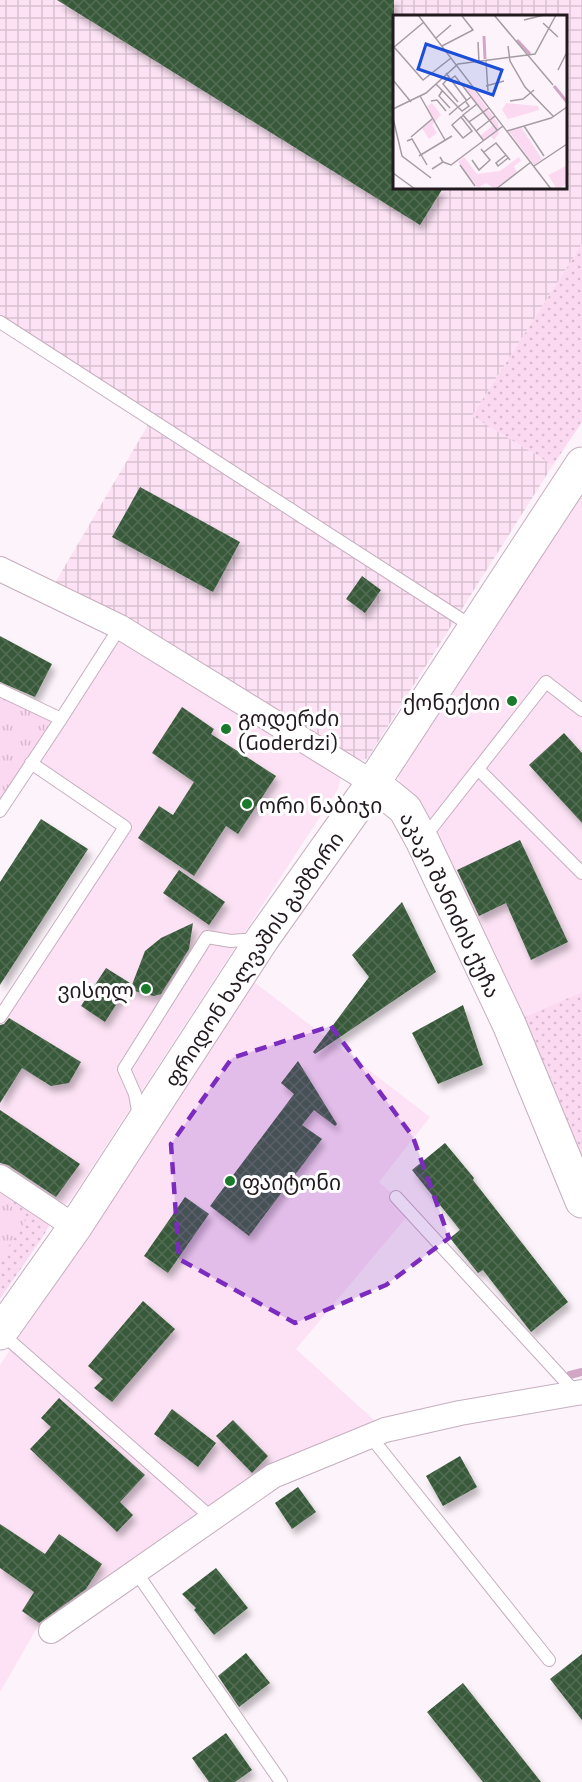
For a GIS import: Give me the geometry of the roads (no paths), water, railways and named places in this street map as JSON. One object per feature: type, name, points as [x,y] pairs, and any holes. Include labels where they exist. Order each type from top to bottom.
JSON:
[{"type":"main road","name":"ფრიდონ ხალვაშის გამზირი","points":[[0,1333],[75,1227],[263,938],[373,783],[582,464]]},
{"type":"main road","name":"აკაკი შანიძის ქუჩა","points":[[373,783],[405,809],[422,840],[510,1024],[582,1201]]},
{"type":"street","name":"აკაკი შანიძის ქუჩა","points":[[0,569],[120,627],[373,783]]},
{"type":"street","points":[[0,1177],[75,1227]]},
{"type":"street","points":[[51,1631],[273,1476],[386,1430],[460,1413],[579,1392]]},
{"type":"lane","points":[[0,322],[474,627]]},
{"type":"lane","points":[[0,811],[62,720],[120,627]]},
{"type":"lane","points":[[422,840],[546,682],[582,710]]},
{"type":"lane","points":[[0,690],[62,720]]},
{"type":"lane","points":[[0,1017],[125,827],[31,763]]},
{"type":"lane","points":[[478,769],[582,873]]},
{"type":"lane","points":[[141,1124],[135,1094],[124,1069],[207,937],[231,941],[263,938]]},
{"type":"lane","points":[[396,1197],[579,1392]]},
{"type":"lane","points":[[0,1333],[213,1519]]},
{"type":"lane","points":[[370,1436],[549,1660]]},
{"type":"lane","points":[[136,1572],[281,1782]]},
{"type":"waterway","points":[[570,1375],[582,1372]]},
{"type":"place","name":"ქონექთი","points":[[512,701]]},
{"type":"place","name":"გოდერძი (Goderdzi)","points":[[226,729]]},
{"type":"place","name":"ორი ნაბიჯი","points":[[247,804]]},
{"type":"place","name":"ვისოლ","points":[[146,989]]},
{"type":"place","name":"ფაიტონი","points":[[230,1181]]}]
